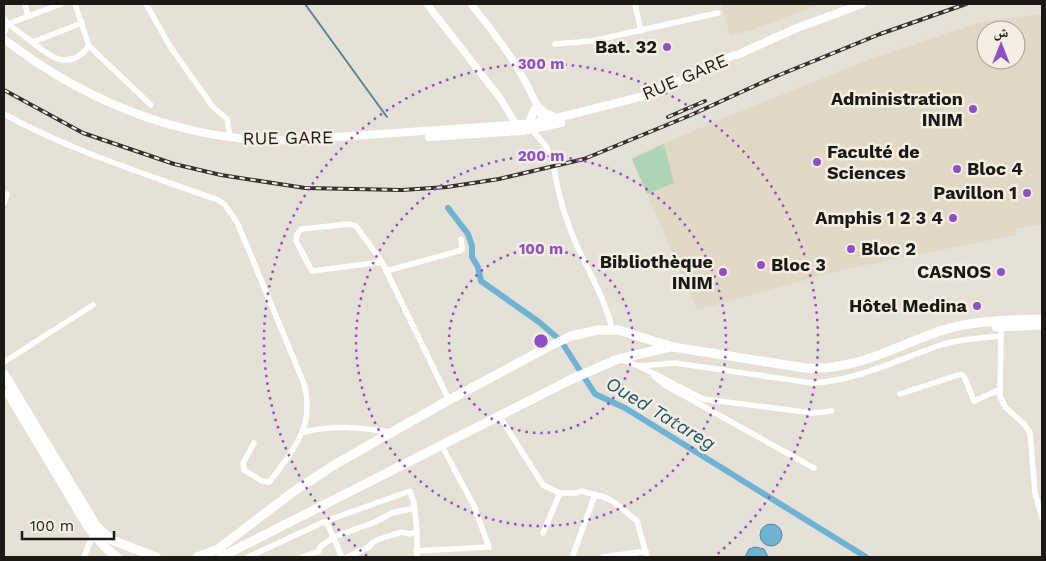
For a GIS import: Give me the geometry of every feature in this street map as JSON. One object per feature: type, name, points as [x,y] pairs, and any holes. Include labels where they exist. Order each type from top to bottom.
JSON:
[{"type":"main road","points":[[739,54],[797,28],[862,4]]},
{"type":"main road","name":"RUE GARE","points":[[4,39],[48,70],[97,98],[140,115],[184,129],[230,138],[270,141],[509,130],[517,126],[537,126],[640,97],[739,54]]},
{"type":"main road","name":"RUE GARE","points":[[4,45],[45,74],[72,90],[120,113],[182,133],[249,145],[294,145],[509,130],[537,126],[642,100],[710,71],[734,59],[739,54]]},
{"type":"main road","points":[[537,126],[536,109],[558,119]]},
{"type":"main road","points":[[1001,328],[1042,318]]},
{"type":"main road","points":[[198,557],[218,549],[293,492],[391,432],[571,336],[612,329],[673,347],[805,368],[826,368],[849,365],[929,336],[940,336],[980,328],[1042,325]]},
{"type":"main road","points":[[221,557],[572,379],[618,359],[673,347]]},
{"type":"main road","points":[[4,374],[93,522],[107,536],[133,553],[156,557]]},
{"type":"main road","points":[[4,386],[93,534],[115,557]]},
{"type":"main road","points":[[115,557],[117,548],[121,544]]},
{"type":"street","points":[[24,4],[28,16]]},
{"type":"street","points":[[4,32],[8,24],[58,4]]},
{"type":"street","points":[[75,4],[89,46],[151,105]]},
{"type":"street","points":[[146,4],[171,48],[213,107],[227,120],[230,138]]},
{"type":"street","points":[[427,4],[500,98],[517,126]]},
{"type":"street","points":[[471,4],[523,75],[536,109],[537,126],[551,157]]},
{"type":"street","points":[[636,4],[641,31]]},
{"type":"street","points":[[555,44],[592,41],[718,13]]},
{"type":"street","points":[[4,19],[52,58],[75,59],[83,54],[89,46]]},
{"type":"street","points":[[32,42],[82,23]]},
{"type":"street","points":[[4,114],[32,129],[94,155],[218,200],[224,204],[237,222],[305,386],[308,411],[303,432],[297,445],[271,480],[267,482],[245,471],[243,468],[243,463],[254,443]]},
{"type":"street","points":[[554,168],[557,188],[565,214],[577,246],[604,302],[612,329]]},
{"type":"street","points":[[4,203],[7,194]]},
{"type":"street","points":[[382,262],[312,271],[296,241],[297,235],[301,229],[350,224],[356,226],[382,262],[450,400]]},
{"type":"street","points":[[386,271],[459,251],[462,249],[461,239]]},
{"type":"street","points":[[4,362],[92,305]]},
{"type":"street","points":[[639,366],[675,363],[812,383],[832,382],[945,344],[969,339],[1001,328],[1000,390],[1002,402],[1004,407],[1024,424],[1030,433],[1035,493],[1042,518]]},
{"type":"street","points":[[618,359],[639,366],[703,399],[813,413],[832,411]]},
{"type":"street","points":[[651,372],[665,386],[814,468]]},
{"type":"street","points":[[900,394],[961,374],[964,376],[974,401],[1000,390]]},
{"type":"street","points":[[500,416],[543,485],[560,493],[576,493],[581,491],[604,497],[614,502],[637,521],[646,554],[603,557]]},
{"type":"street","points":[[303,432],[322,428],[343,427],[391,432]]},
{"type":"street","points":[[248,557],[326,521],[410,490],[418,532],[417,554],[489,547],[474,506],[442,446]]},
{"type":"street","points":[[543,533],[560,493]]},
{"type":"street","points":[[573,555],[595,495]]},
{"type":"street","points":[[302,557],[319,551],[320,546],[334,537],[392,513],[414,508]]},
{"type":"street","points":[[326,521],[342,557]]},
{"type":"street","points":[[347,557],[392,534],[418,532]]},
{"type":"street","points":[[84,557],[93,534]]},
{"type":"shaded area","points":[[721,4],[822,4],[752,30],[730,35]]},
{"type":"shaded area","name":"Faculté de Sciences","points":[[1042,14],[1042,224],[1015,229],[1016,235],[846,269],[697,310],[632,159],[646,151],[719,120],[873,58],[976,24],[976,70],[1026,70],[1026,20],[993,20]]},
{"type":"green space","points":[[664,144],[674,183],[647,194],[632,159]]},
{"type":"water","points":[[767,524],[775,524],[782,531],[782,539],[775,546],[767,546],[760,539],[760,531]]},
{"type":"water","points":[[755,547],[764,549],[768,557],[745,557],[749,549]]},
{"type":"waterway","name":"Oued Tatareg","points":[[305,4],[387,117]]},
{"type":"waterway","name":"Oued Tatareg","points":[[448,208],[468,234],[472,246],[472,257],[478,267],[481,281],[539,322],[561,341],[595,394],[625,408],[866,557]]},
{"type":"railway","points":[[4,90],[83,133],[174,164],[221,175],[305,188],[402,190],[447,187],[499,179],[584,159],[880,34],[966,4]]},
{"type":"railway","points":[[668,117],[705,101]]},
{"type":"place","name":"Bat. 32","points":[[667,47]]},
{"type":"place","name":"Administration INIM","points":[[973,109]]},
{"type":"place","name":"Faculté de Sciences","points":[[817,162]]},
{"type":"place","name":"Bloc 4","points":[[957,169]]},
{"type":"place","name":"Pavillon 1","points":[[1027,193]]},
{"type":"place","name":"Amphis 1 2 3 4","points":[[953,218]]},
{"type":"place","name":"Bloc 2","points":[[851,249]]},
{"type":"place","name":"Bloc 3","points":[[761,265]]},
{"type":"place","name":"Bibliothèque INIM","points":[[723,272]]},
{"type":"place","name":"CASNOS","points":[[1001,272]]},
{"type":"place","name":"Hôtel Medina","points":[[977,306]]}]
